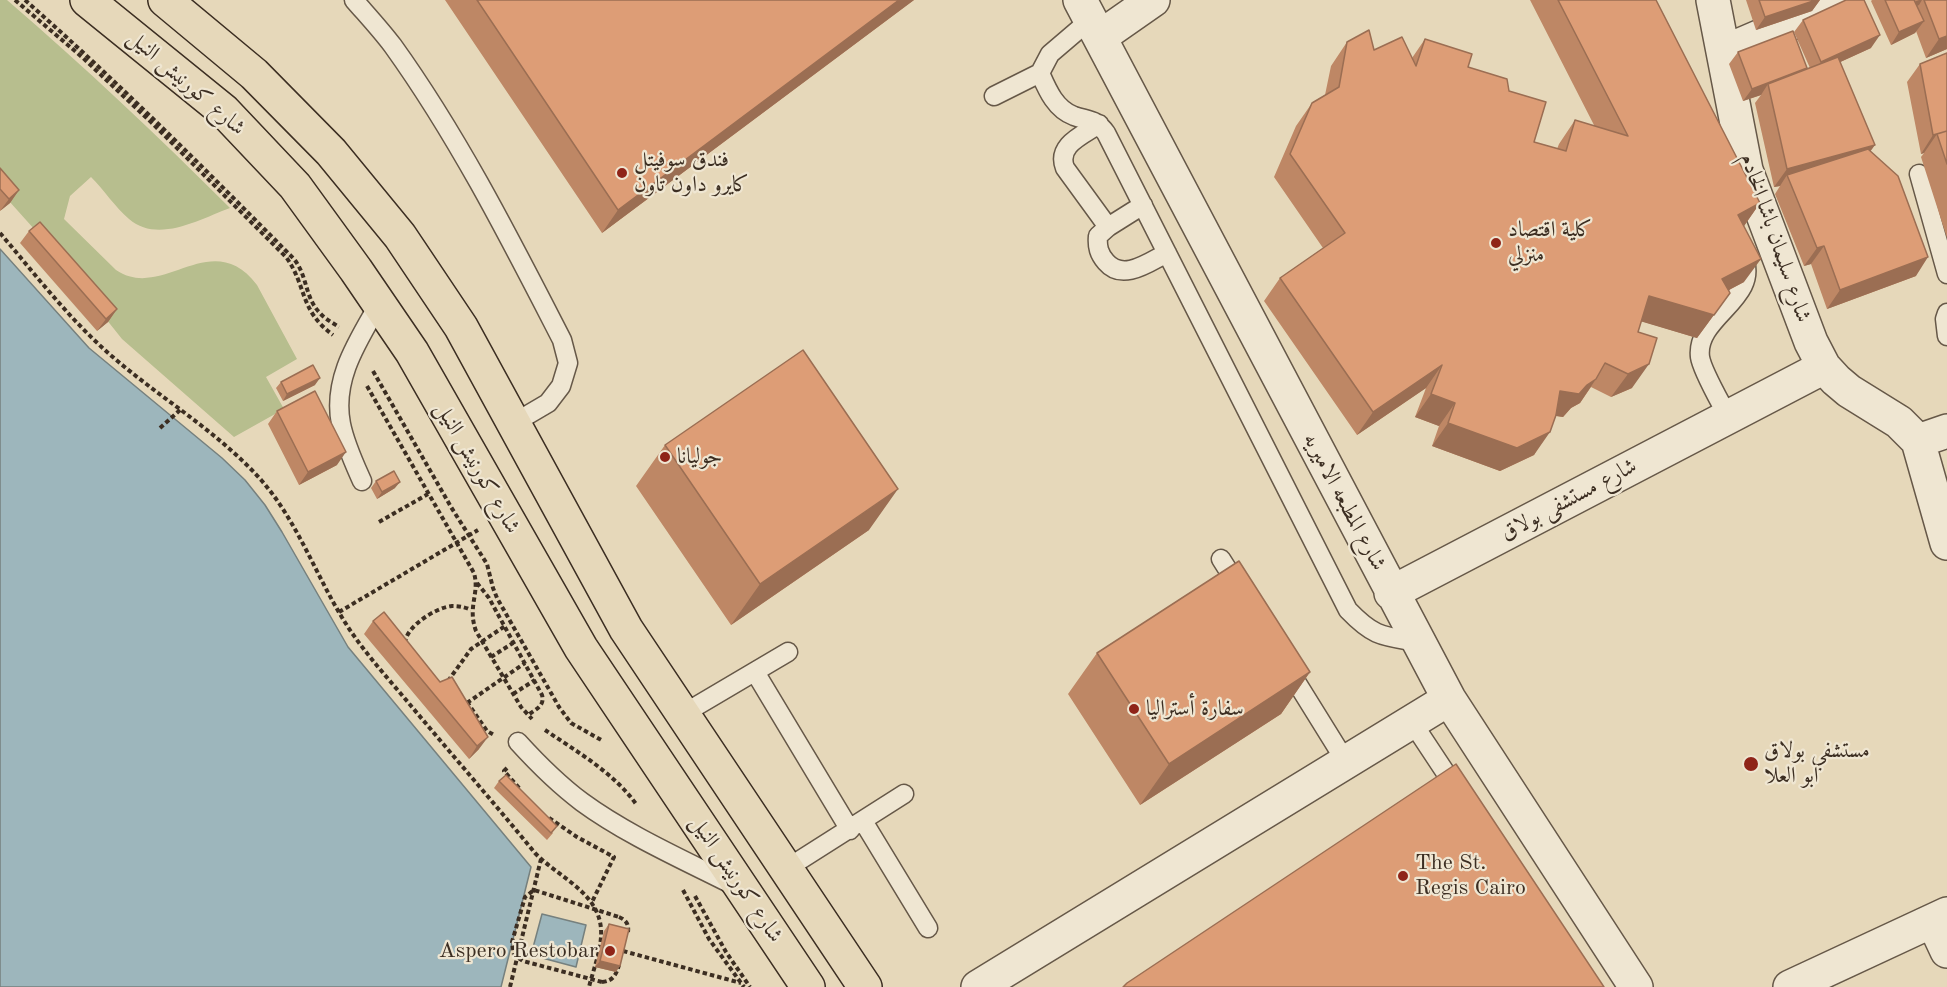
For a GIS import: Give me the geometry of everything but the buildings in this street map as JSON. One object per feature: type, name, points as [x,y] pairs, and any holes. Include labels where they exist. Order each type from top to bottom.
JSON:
[{"type":"highway","name":"شارع كورنيش النيل","points":[[87,0],[224,111],[295,186],[412,352],[581,648],[808,987]]},
{"type":"highway","points":[[169,1],[262,82],[331,152],[400,236],[461,327],[626,629],[866,987]]},
{"type":"street","points":[[1090,19],[1153,0]]},
{"type":"street","name":"شارع سليمان باشا الخادم","points":[[1713,0],[1746,170],[1811,342],[1824,367],[1850,391],[1899,422],[1933,436],[1947,543]]},
{"type":"street","points":[[1724,52],[1845,0]]},
{"type":"street","name":"شارع المطبعه الاميريه","points":[[1090,19],[1391,593],[1449,699],[1636,987]]},
{"type":"street","points":[[1738,412],[1824,367]]},
{"type":"street","name":"شارع مستشفى بولاق","points":[[1391,593],[1738,412]]},
{"type":"street","points":[[978,987],[1449,699]]},
{"type":"street","points":[[1790,987],[1940,917],[1947,951]]},
{"type":"lane","points":[[354,0],[392,45],[436,110],[487,194],[562,340],[568,363],[561,386],[548,403],[514,423]]},
{"type":"lane","points":[[994,96],[1040,73],[1050,54],[1090,19]]},
{"type":"lane","points":[[1040,73],[1050,95],[1059,105],[1072,115],[1099,124],[1106,133],[1348,610],[1363,626],[1379,635],[1418,642]]},
{"type":"lane","points":[[1099,124],[1067,146],[1062,160],[1065,168],[1108,227]]},
{"type":"lane","points":[[1919,174],[1947,274]]},
{"type":"lane","points":[[1143,205],[1098,236],[1097,248],[1110,266],[1119,271],[1131,271],[1167,253]]},
{"type":"lane","points":[[1736,239],[1748,273],[1746,283],[1717,320],[1706,329],[1701,341],[1700,359],[1738,412]]},
{"type":"lane","points":[[1748,273],[1779,257]]},
{"type":"lane","points":[[362,481],[347,445],[341,423],[339,400],[342,378],[353,349],[380,304]]},
{"type":"lane","points":[[1947,313],[1945,319],[1947,336]]},
{"type":"lane","points":[[1221,559],[1251,608]]},
{"type":"lane","points":[[683,714],[788,652]]},
{"type":"lane","points":[[1280,656],[1346,762]]},
{"type":"lane","points":[[755,672],[856,825],[928,928]]},
{"type":"lane","points":[[1412,722],[1468,806]]},
{"type":"lane","points":[[518,742],[550,776],[582,802],[613,822],[743,891]]},
{"type":"lane","points":[[786,869],[904,794]]},
{"type":"path","points":[[15,0],[82,57],[153,124],[286,257],[315,320],[353,349],[488,564],[497,598],[564,715],[581,730],[608,744]]},
{"type":"path","points":[[25,0],[141,106],[300,266],[310,300],[319,313],[347,333],[353,349],[428,494],[474,573],[476,583],[471,610],[472,621],[503,678],[528,715],[539,726],[596,765],[633,800],[668,851],[707,920],[750,987]]},
{"type":"path","points":[[0,233],[83,329],[106,351],[246,463],[282,507],[339,612],[368,654],[541,859],[576,886],[592,902],[601,922],[602,938],[589,987]]},
{"type":"path","points":[[160,428],[180,410]]},
{"type":"path","points":[[379,522],[428,494]]},
{"type":"path","points":[[339,612],[504,515]]},
{"type":"path","points":[[476,583],[489,598],[542,694],[543,703],[519,721]]},
{"type":"path","points":[[408,650],[405,644],[408,632],[433,612],[452,606],[462,606],[471,610]]},
{"type":"path","points":[[447,681],[471,649],[505,627]]},
{"type":"path","points":[[491,657],[514,642]]},
{"type":"path","points":[[467,703],[525,663]]},
{"type":"path","points":[[513,694],[535,680]]},
{"type":"path","points":[[442,681],[453,684]]},
{"type":"path","points":[[462,695],[489,734],[501,734]]},
{"type":"path","points":[[668,851],[709,939],[742,985]]},
{"type":"path","points":[[592,902],[614,857]]},
{"type":"path","points":[[510,987],[541,859]]},
{"type":"path","points":[[534,890],[625,920],[628,930],[623,951],[614,978],[602,982],[523,962],[514,955],[512,942],[525,897],[534,890]]},
{"type":"path","points":[[623,951],[742,985]]},
{"type":"green space","points":[[0,0],[7,0],[65,51],[230,208],[179,227],[153,229],[140,226],[129,219],[91,177],[70,196],[64,219],[116,270],[134,277],[151,277],[205,262],[222,262],[240,268],[257,285],[297,359],[266,377],[284,409],[234,437],[122,339],[35,230],[0,191]]},
{"type":"water","points":[[0,249],[89,348],[222,458],[245,480],[265,505],[282,532],[348,647],[531,867],[501,987],[0,987]]},
{"type":"water","points":[[542,914],[586,925],[576,967],[531,955]]},
{"type":"place","name":"فندق سوفيتل كايرو داون تاون","points":[[622,173]]},
{"type":"place","name":"كلية اقتصاد منزلي","points":[[1496,243]]},
{"type":"place","name":"جوليانا","points":[[665,457]]},
{"type":"place","name":"سفارة أستراليا","points":[[1134,709]]},
{"type":"place","name":"مستشفي بولاق ابو العلا","points":[[1751,764]]},
{"type":"place","name":"The St. Regis Cairo","points":[[1403,876]]},
{"type":"place","name":"Aspero Restobar","points":[[610,951]]}]
